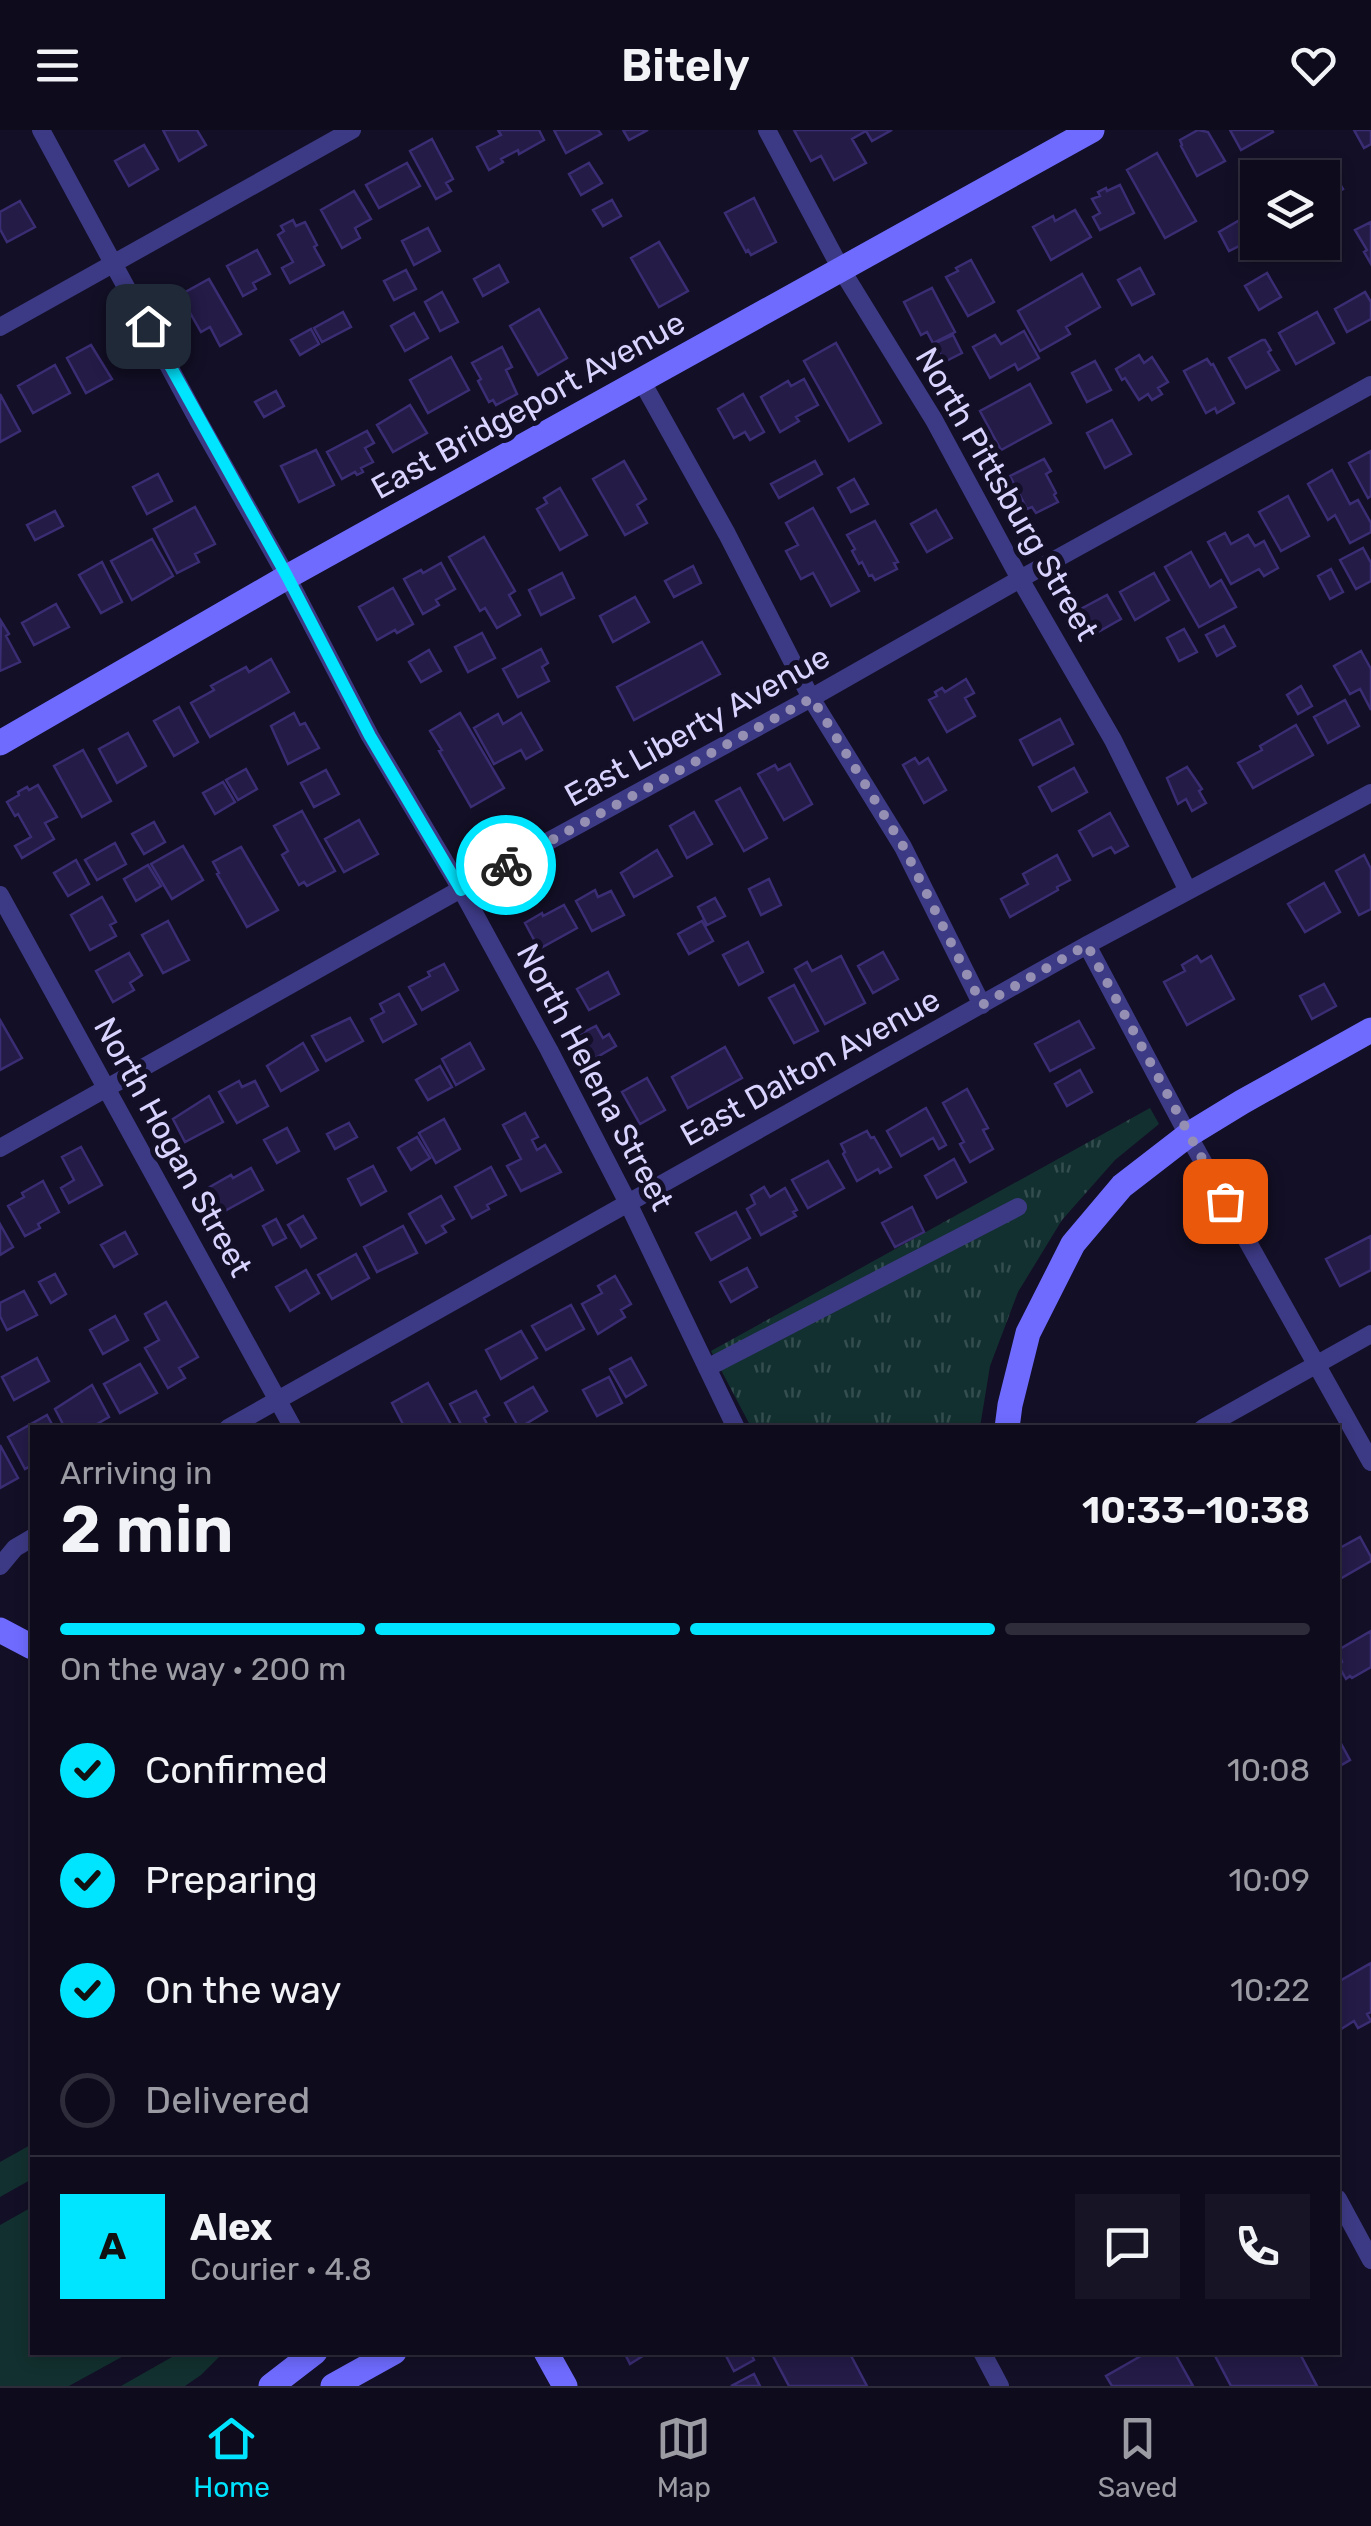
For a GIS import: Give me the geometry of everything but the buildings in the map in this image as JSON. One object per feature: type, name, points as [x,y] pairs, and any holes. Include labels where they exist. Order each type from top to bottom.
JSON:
[{"type":"street","name":"North Helena Street","points":[[41,130],[287,576],[370,736],[549,1050],[628,1202],[735,1425]]},
{"type":"street","points":[[0,327],[352,130]]},
{"type":"street","name":"North Pittsburg Street","points":[[767,130],[841,269],[934,420],[1113,740],[1188,890]]},
{"type":"street","name":"East Bridgeport Avenue","points":[[0,743],[287,576],[1092,130]]},
{"type":"street","points":[[641,380],[812,698],[903,846],[982,1005]]},
{"type":"street","name":"East Liberty Avenue","points":[[0,1148],[1371,385]]},
{"type":"street","name":"East Dalton Avenue","points":[[233,1425],[1087,945],[1371,793]]},
{"type":"street","name":"North Hogan Street","points":[[0,895],[290,1425]]},
{"type":"street","points":[[1087,945],[1371,1462]]},
{"type":"street","points":[[1007,1425],[1028,1333],[1073,1244],[1122,1186],[1188,1135],[1371,1030]]},
{"type":"street","points":[[708,1368],[1018,1207]]},
{"type":"street","points":[[1208,1425],[1371,1334]]},
{"type":"street","points":[[0,1566],[15,1548],[30,1539]]},
{"type":"street","points":[[0,1630],[30,1646]]},
{"type":"street","points":[[1340,2203],[1371,2260]]},
{"type":"street","points":[[271,2386],[311,2355]]},
{"type":"street","points":[[333,2386],[389,2355]]},
{"type":"street","points":[[548,2355],[565,2386]]},
{"type":"street","points":[[984,2355],[1000,2386]]},
{"type":"green space","points":[[1150,1108],[1159,1124],[1115,1160],[1062,1220],[1018,1292],[990,1366],[980,1425],[750,1425],[711,1351]]},
{"type":"green space","points":[[30,2145],[30,2180],[0,2197],[0,2162]]},
{"type":"green space","points":[[30,2208],[30,2355],[125,2355],[69,2386],[0,2386],[0,2225]]},
{"type":"green space","points":[[175,2355],[221,2355],[185,2386],[121,2386]]},
{"type":"way so far","points":[[506,865],[812,698],[903,846],[982,1005],[1087,945],[1225,1201]]},
{"type":"route","points":[[148,326],[287,576],[370,736],[461,890],[506,865]]}]
